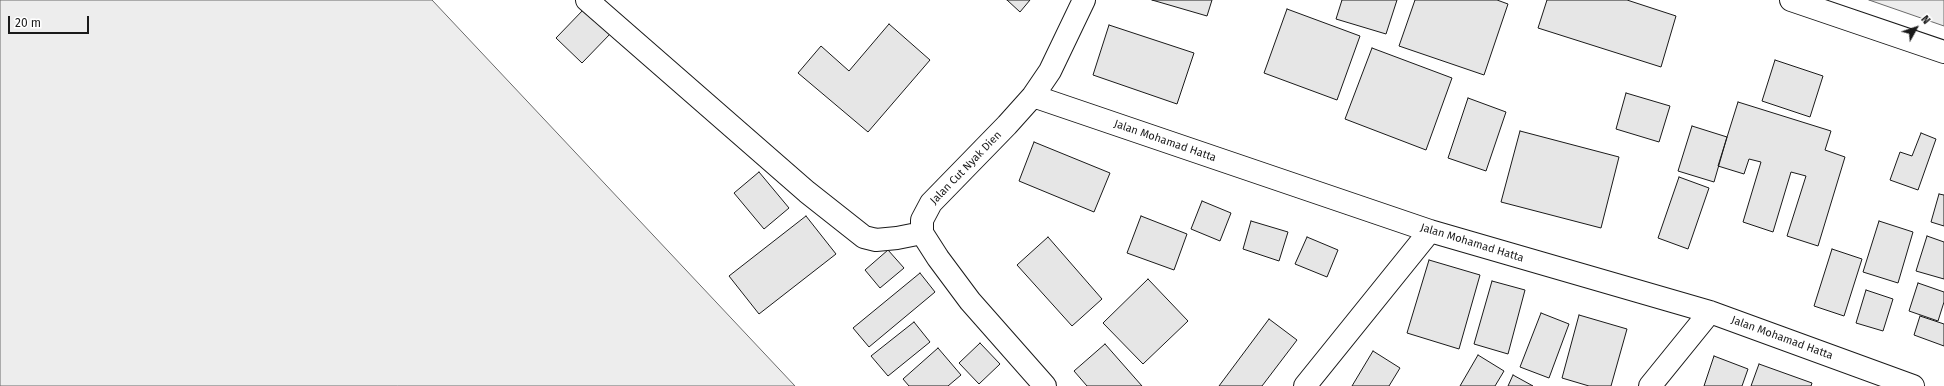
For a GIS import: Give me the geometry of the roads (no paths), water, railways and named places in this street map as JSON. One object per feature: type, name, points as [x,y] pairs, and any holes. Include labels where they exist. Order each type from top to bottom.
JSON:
[{"type":"street","points":[[587,0],[807,192],[864,237],[876,240],[922,233],[938,258],[970,301],[1045,386]]},
{"type":"street","name":"Jalan Cut Nyak Dien","points":[[922,233],[922,220],[931,203],[1033,96],[1050,71],[1084,0]]},
{"type":"street","points":[[1792,0],[1944,52]]},
{"type":"street","name":"Jalan Mohamad Hatta","points":[[1033,96],[1430,231],[1710,312],[1913,386]]},
{"type":"street","points":[[1305,386],[1430,231]]},
{"type":"street","points":[[1650,386],[1710,312]]}]
